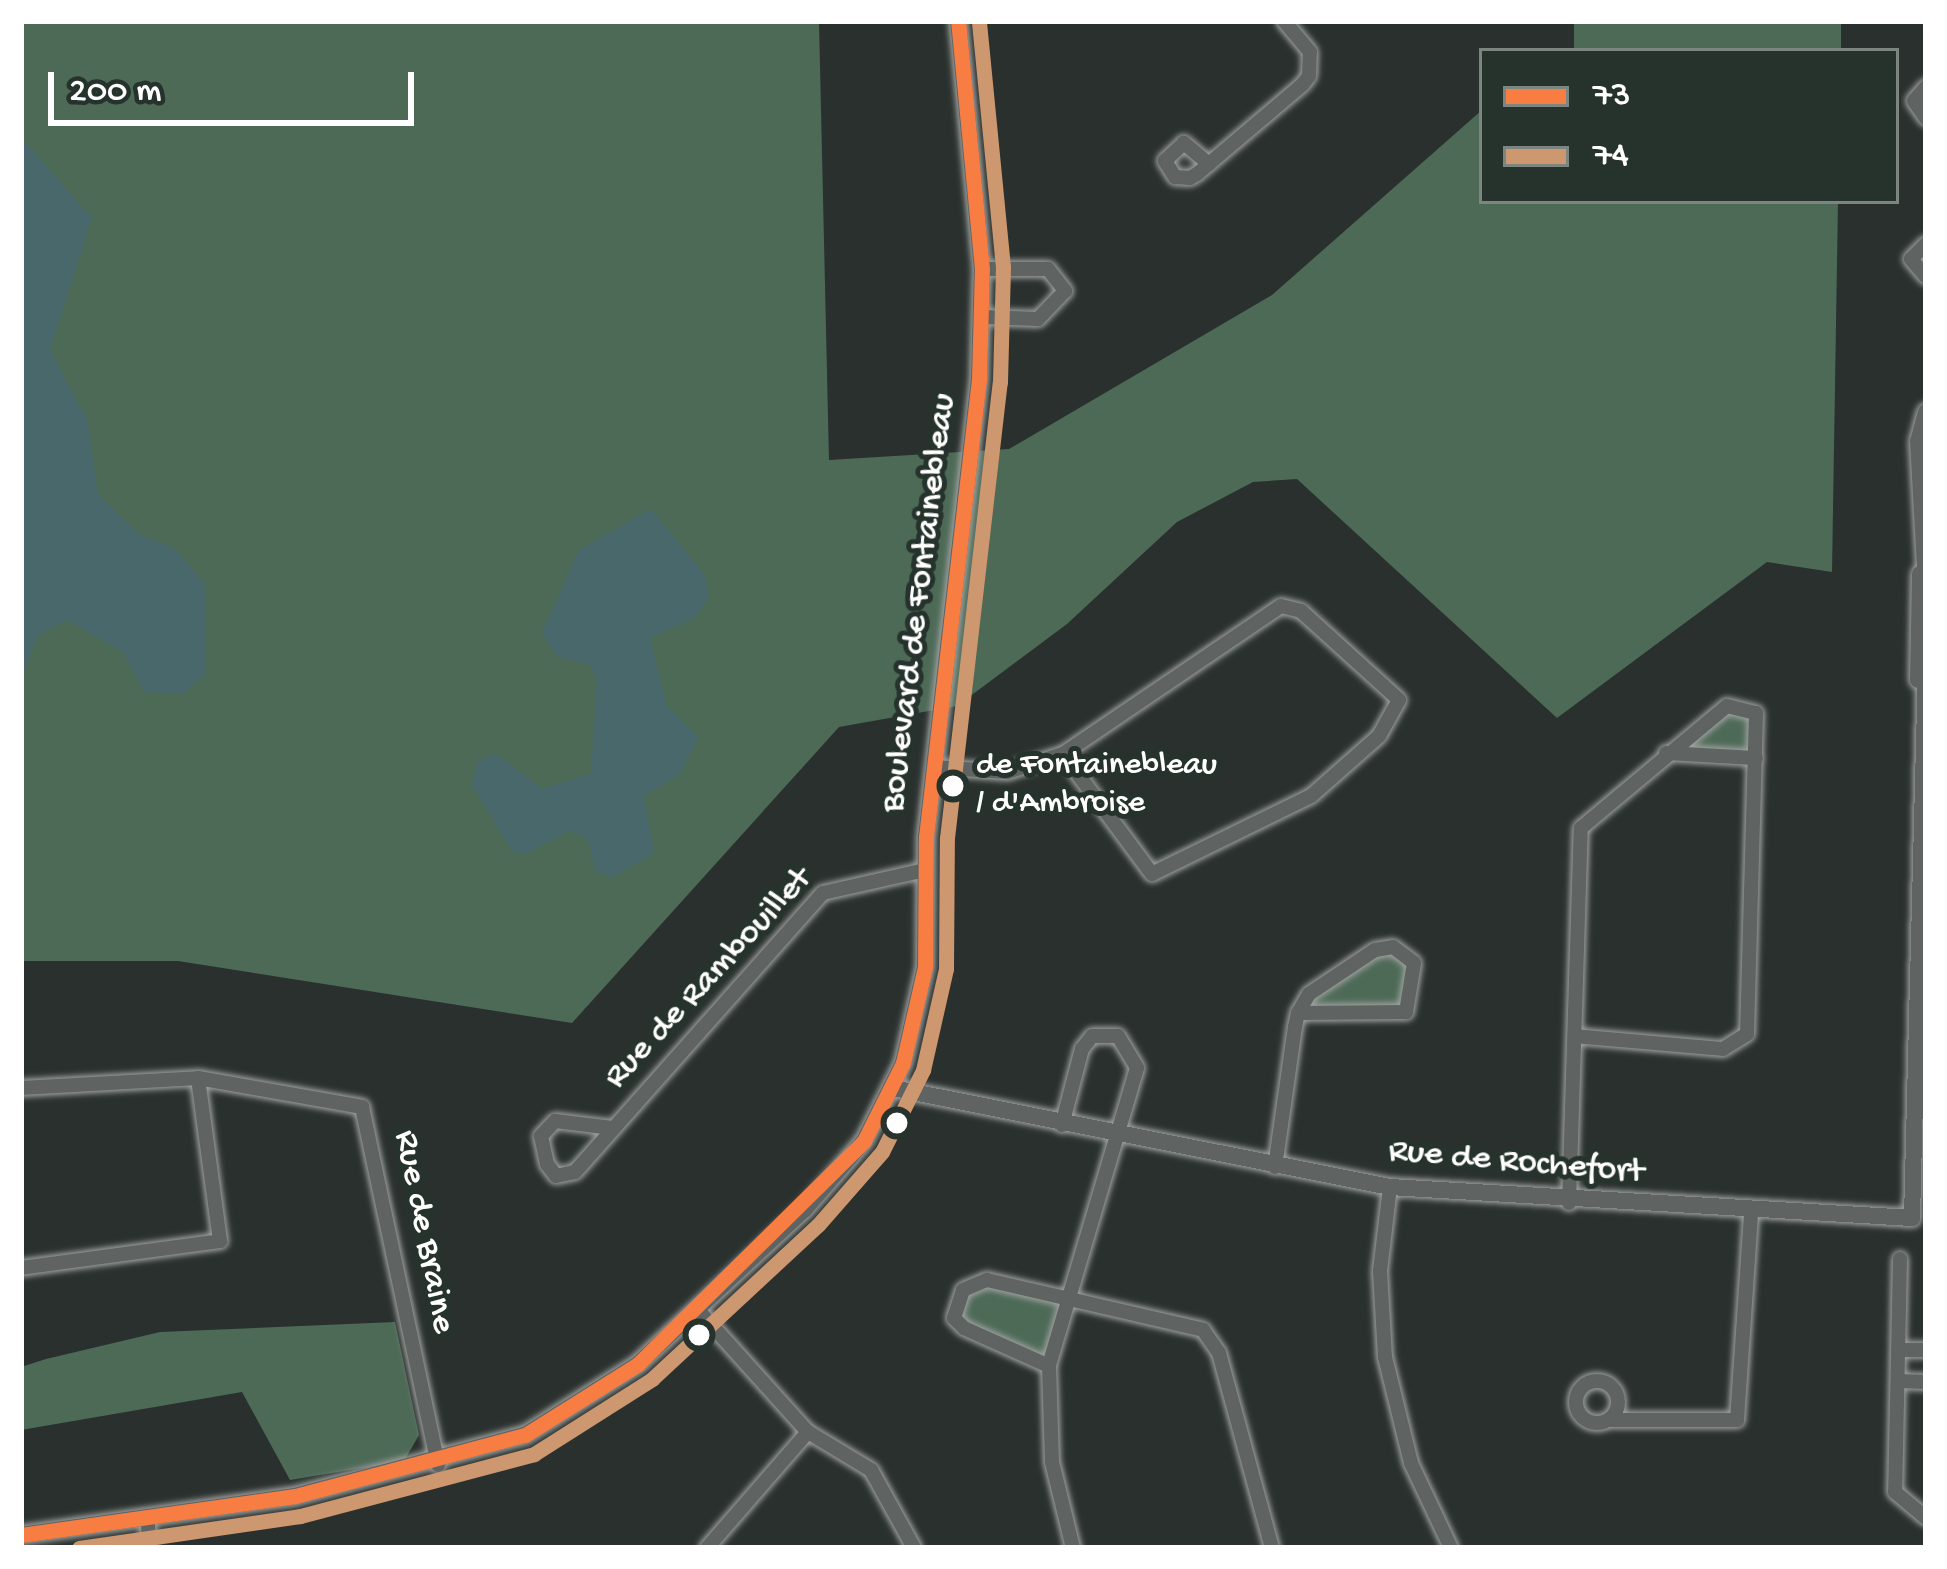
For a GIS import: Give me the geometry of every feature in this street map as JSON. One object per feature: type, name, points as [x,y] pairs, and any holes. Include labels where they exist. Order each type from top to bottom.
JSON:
[{"type":"street","name":"Boulevard de Fontainebleau","points":[[21,1535],[148,1522],[438,1465],[579,1407],[698,1310],[848,1165],[892,1088],[920,1003],[934,767],[983,317],[958,21]]},
{"type":"street","points":[[1208,164],[1310,76],[1310,52],[1284,21]]},
{"type":"street","points":[[1926,87],[1914,101],[1926,118]]},
{"type":"street","points":[[1926,244],[1911,259],[1926,277]]},
{"type":"street","points":[[982,269],[1042,268],[1065,289],[1039,319],[983,317]]},
{"type":"street","points":[[1923,707],[1914,640],[1923,555],[1925,465],[1918,430],[1926,412]]},
{"type":"street","points":[[1923,555],[1926,584]]},
{"type":"street","points":[[934,767],[1007,772],[1063,754],[1281,606],[1300,611],[1399,700],[1379,736],[1311,796],[1152,874],[1063,754]]},
{"type":"street","points":[[1919,1220],[1926,665]]},
{"type":"street","points":[[1569,1203],[1581,828],[1666,753],[1739,704],[1756,713],[1748,1034],[1723,1049],[1575,1036]]},
{"type":"street","points":[[1666,753],[1756,758]]},
{"type":"street","name":"Rue de Rambouillet","points":[[612,1127],[555,1121],[542,1136],[547,1164],[556,1176],[575,1172],[823,893],[926,870]]},
{"type":"street","points":[[1275,1167],[1298,1012],[1323,980],[1376,950],[1394,947],[1414,963],[1406,1012],[1298,1012]]},
{"type":"street","points":[[1062,1125],[1082,1048],[1105,1033],[1130,1049],[1137,1068],[1049,1366],[1052,1462],[1073,1548]]},
{"type":"street","points":[[21,1268],[220,1241],[198,1078]]},
{"type":"street","name":"Rue de Braine","points":[[21,1088],[198,1078],[366,1111],[438,1465]]},
{"type":"street","name":"Rue de Rochefort","points":[[892,1088],[1119,1137],[1390,1187],[1569,1203],[1919,1220]]},
{"type":"street","points":[[1390,1187],[1380,1270],[1385,1357],[1411,1462],[1450,1548]]},
{"type":"street","points":[[1609,1420],[1737,1420],[1751,1213]]},
{"type":"street","points":[[1900,1259],[1895,1492],[1926,1518]]},
{"type":"street","points":[[1049,1366],[964,1328],[955,1303],[972,1281],[987,1280],[1187,1322],[1212,1340],[1272,1548]]},
{"type":"street","points":[[698,1310],[808,1432],[871,1470],[914,1548]]},
{"type":"street","points":[[1899,1350],[1926,1350]]},
{"type":"street","points":[[1899,1381],[1926,1382]]},
{"type":"street","points":[[707,1548],[808,1432]]},
{"type":"street","points":[[148,1522],[149,1548]]},
{"type":"green space","points":[[21,21],[819,21],[829,460],[1009,449],[1272,295],[1479,113],[1479,204],[1838,204],[1832,572],[1767,562],[1557,718],[1297,479],[1253,482],[1177,522],[1067,624],[957,706],[839,727],[572,1023],[178,961],[21,961]]},
{"type":"green space","points":[[1574,21],[1841,21],[1841,48],[1574,48]]},
{"type":"green space","points":[[1727,706],[1756,713],[1756,758],[1666,753]]},
{"type":"green space","points":[[1393,947],[1414,963],[1406,1012],[1298,1013],[1309,994]]},
{"type":"green space","points":[[972,1281],[1066,1299],[1049,1366],[964,1328],[955,1303]]},
{"type":"green space","points":[[395,1322],[419,1435],[404,1461],[290,1480],[242,1392],[21,1430],[21,1367],[46,1359],[160,1332]]},
{"type":"water","points":[[21,137],[92,218],[50,350],[88,422],[98,494],[138,533],[176,550],[205,584],[206,673],[183,694],[144,692],[123,652],[67,620],[38,635],[21,678]]},
{"type":"water","points":[[651,509],[704,574],[709,597],[694,618],[650,638],[667,706],[698,737],[680,774],[644,796],[654,853],[611,878],[595,870],[588,839],[570,831],[523,855],[511,850],[472,784],[477,762],[495,754],[543,789],[591,773],[597,680],[590,665],[557,657],[542,633],[579,550]]},
{"type":"transit line","name":"73","points":[[21,1535],[295,1496],[525,1435],[638,1364],[864,1141],[903,1063],[925,967],[926,837],[979,380],[982,269],[958,21]]},
{"type":"transit line","name":"74","points":[[79,1548],[300,1516],[534,1454],[652,1379],[818,1225],[882,1152],[923,1070],[946,969],[947,838],[1000,382],[1003,267],[979,21]]},
{"type":"place","name":"de Fontainebleau / d'Ambroise","points":[[953,786]]}]
